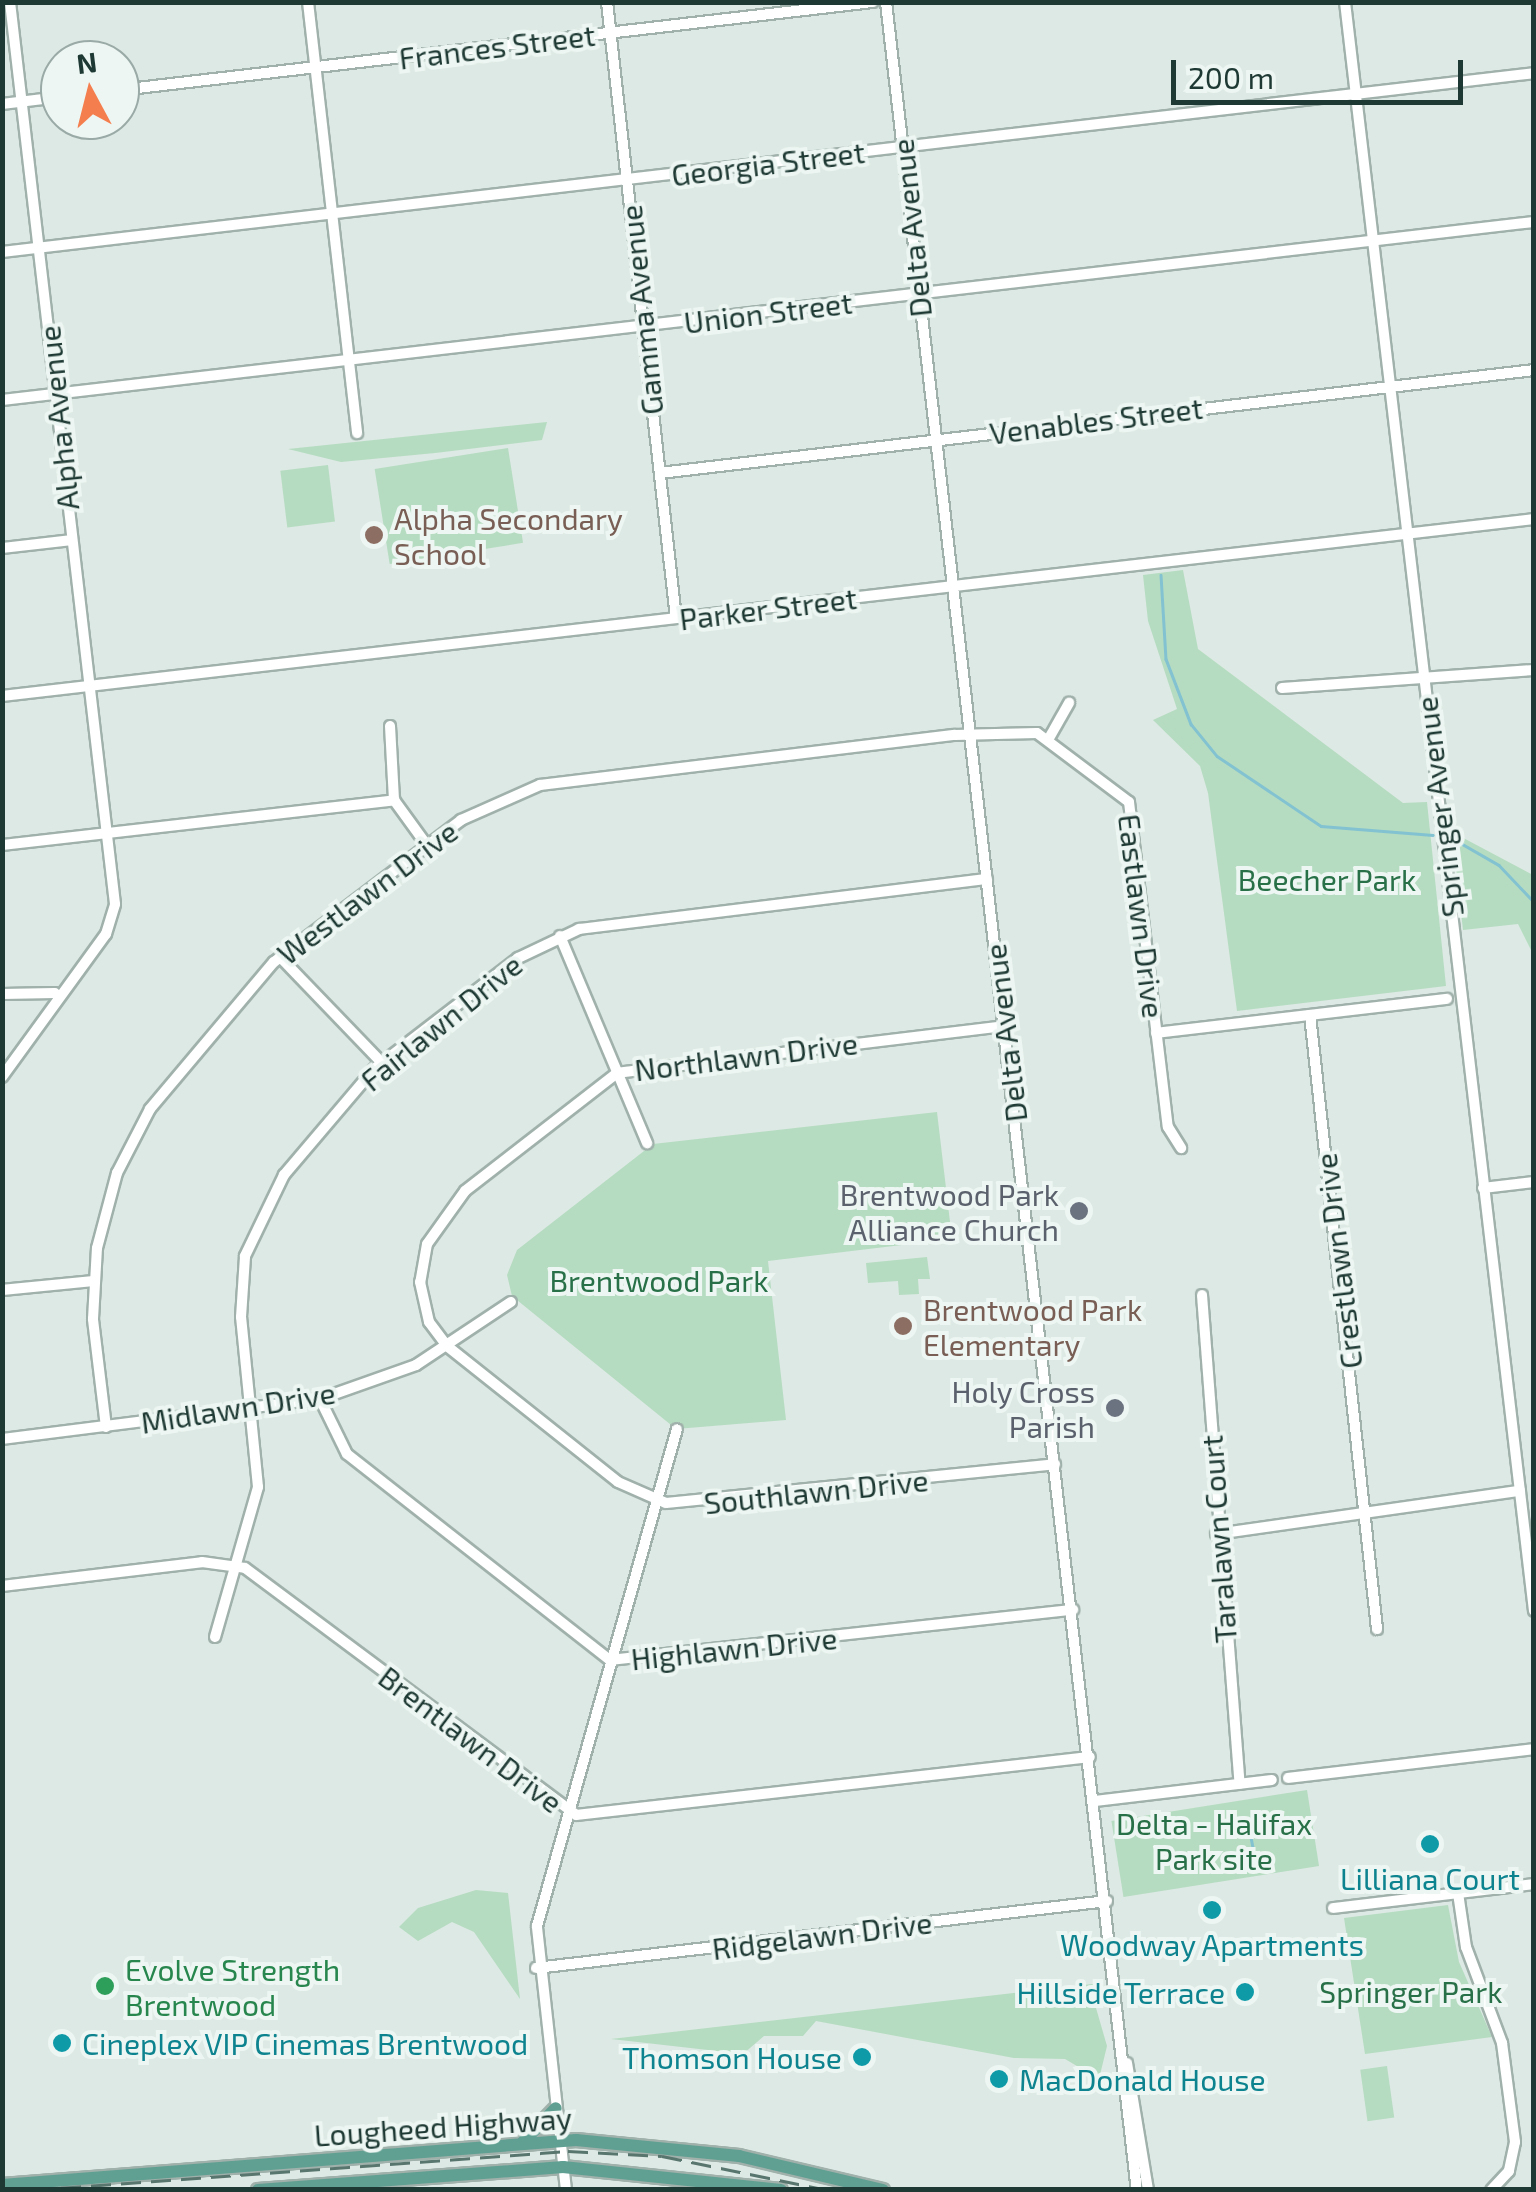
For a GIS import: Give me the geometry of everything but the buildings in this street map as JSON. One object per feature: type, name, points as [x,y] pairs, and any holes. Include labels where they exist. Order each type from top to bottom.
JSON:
[{"type":"main road","points":[[523,2142],[556,2108]]},
{"type":"main road","name":"Lougheed Highway","points":[[2,2185],[560,2140],[739,2156],[883,2190]]},
{"type":"main road","name":"Lougheed Highway","points":[[262,2189],[563,2167],[781,2190]]},
{"type":"street","name":"Alpha Avenue","points":[[2,1077],[55,993],[114,920],[10,2]]},
{"type":"street","points":[[308,2],[357,433]]},
{"type":"street","name":"Gamma Avenue","points":[[607,2],[676,618]]},
{"type":"street","name":"Frances Street","points":[[140,88],[873,2]]},
{"type":"street","name":"Delta Avenue","points":[[886,2],[1096,1800],[1137,2190]]},
{"type":"street","name":"Springer Avenue","points":[[1345,2],[1534,1611]]},
{"type":"street","name":"Georgia Street","points":[[2,252],[1534,73]]},
{"type":"street","points":[[2,104],[40,100]]},
{"type":"street","name":"Union Street","points":[[2,400],[1534,222]]},
{"type":"street","name":"Venables Street","points":[[660,473],[1534,370]]},
{"type":"street","name":"Parker Street","points":[[2,696],[1534,519]]},
{"type":"street","points":[[2,548],[72,540]]},
{"type":"street","points":[[1282,688],[1534,670]]},
{"type":"street","points":[[971,736],[1032,732],[1048,740],[1069,703]]},
{"type":"street","points":[[390,726],[394,800],[426,844]]},
{"type":"street","name":"Westlawn Drive","points":[[106,1427],[94,1281],[108,1199],[136,1132],[280,957],[426,844],[496,802],[562,780],[971,736]]},
{"type":"street","name":"Eastlawn Drive","points":[[1048,740],[1128,802],[1168,1127],[1181,1148]]},
{"type":"street","points":[[2,845],[394,800]]},
{"type":"street","name":"Fairlawn Drive","points":[[215,1637],[258,1487],[240,1297],[255,1226],[284,1175],[382,1063],[560,936],[987,879]]},
{"type":"street","points":[[560,936],[647,1144]]},
{"type":"street","points":[[280,957],[382,1063]]},
{"type":"street","points":[[2,994],[55,993]]},
{"type":"street","points":[[1156,1033],[1447,998]]},
{"type":"street","name":"Crestlawn Drive","points":[[1310,1015],[1377,1628]]},
{"type":"street","name":"Northlawn Drive","points":[[448,1346],[428,1322],[420,1282],[440,1221],[478,1177],[617,1073],[1005,1026]]},
{"type":"street","points":[[1484,1188],[1534,1182]]},
{"type":"street","points":[[2,1290],[94,1281]]},
{"type":"street","name":"Taralawn Court","points":[[1202,1295],[1216,1534],[1240,1784]]},
{"type":"street","name":"Midlawn Drive","points":[[2,1439],[320,1399],[448,1346],[510,1302]]},
{"type":"street","name":"Southlawn Drive","points":[[448,1346],[618,1482],[656,1500],[700,1506],[1056,1464]]},
{"type":"street","name":"Highlawn Drive","points":[[320,1399],[347,1454],[610,1660],[1073,1610]]},
{"type":"street","points":[[566,2190],[536,1968],[540,1909],[676,1429]]},
{"type":"street","points":[[1216,1534],[1366,1508],[1520,1491]]},
{"type":"street","points":[[2,1586],[236,1566]]},
{"type":"street","name":"Brentlawn Drive","points":[[236,1566],[567,1813],[1090,1757]]},
{"type":"street","points":[[1288,1778],[1534,1749]]},
{"type":"street","points":[[1096,1800],[1272,1780]]},
{"type":"street","points":[[1333,1908],[1534,1884]]},
{"type":"street","points":[[1458,1893],[1466,1947],[1502,2043],[1510,2171],[1491,2190]]},
{"type":"street","name":"Ridgelawn Drive","points":[[536,1968],[1107,1901]]},
{"type":"street","name":"Delta Avenue","points":[[1126,2062],[1148,2190]]},
{"type":"street","points":[[262,2164],[262,2189]]},
{"type":"green space","points":[[547,422],[542,440],[435,453],[341,462],[288,449]]},
{"type":"green space","points":[[508,448],[523,543],[390,564],[375,469]]},
{"type":"green space","points":[[328,465],[335,522],[287,527],[280,471]]},
{"type":"green space","name":"Beecher Park","points":[[1183,570],[1198,649],[1403,803],[1427,802],[1446,986],[1237,1011],[1208,793],[1200,766],[1153,720],[1177,709],[1148,621],[1143,575]]},
{"type":"green space","points":[[1452,832],[1533,875],[1533,954],[1518,924],[1463,930]]},
{"type":"green space","name":"Brentwood Park","points":[[937,1112],[952,1239],[768,1261],[786,1420],[676,1429],[512,1296],[507,1275],[517,1250],[653,1144]]},
{"type":"green space","points":[[927,1257],[930,1279],[918,1279],[919,1294],[899,1295],[898,1281],[868,1283],[866,1263]]},
{"type":"green space","name":"Delta - Halifax Park site","points":[[1307,1790],[1319,1866],[1123,1897],[1111,1821]]},
{"type":"green space","points":[[476,1890],[508,1893],[520,1999],[474,1932],[452,1922],[418,1941],[399,1927],[418,1908]]},
{"type":"green space","name":"Springer Park","points":[[1448,1905],[1459,1962],[1492,2037],[1365,2054],[1344,1918]]},
{"type":"green space","points":[[1101,1983],[1094,2001],[1107,2046],[1099,2079],[1065,2059],[1014,2058],[816,2021],[803,2036],[764,2036],[743,2054],[611,2039]]},
{"type":"green space","points":[[1387,2066],[1394,2117],[1367,2121],[1360,2070]]},
{"type":"waterway","points":[[1161,575],[1166,659],[1191,724],[1217,756],[1321,826],[1433,835]]},
{"type":"waterway","points":[[1445,834],[1499,865],[1534,902]]},
{"type":"waterway","points":[[1250,1832],[1253,1848]]},
{"type":"railway","points":[[31,2190],[568,2151],[662,2156],[828,2190]]},
{"type":"place","name":"Alpha Secondary School","points":[[374,535]]},
{"type":"place","name":"Brentwood Park Alliance Church","points":[[1079,1211]]},
{"type":"place","name":"Brentwood Park Elementary","points":[[903,1326]]},
{"type":"place","name":"Holy Cross Parish","points":[[1115,1408]]},
{"type":"place","name":"Lilliana Court","points":[[1430,1844]]},
{"type":"place","name":"Woodway Apartments","points":[[1212,1910]]},
{"type":"place","name":"Evolve Strength Brentwood","points":[[105,1986]]},
{"type":"place","name":"Hillside Terrace","points":[[1245,1992]]},
{"type":"place","name":"Cineplex VIP Cinemas Brentwood","points":[[62,2043]]},
{"type":"place","name":"Thomson House","points":[[862,2057]]},
{"type":"place","name":"MacDonald House","points":[[999,2079]]}]
